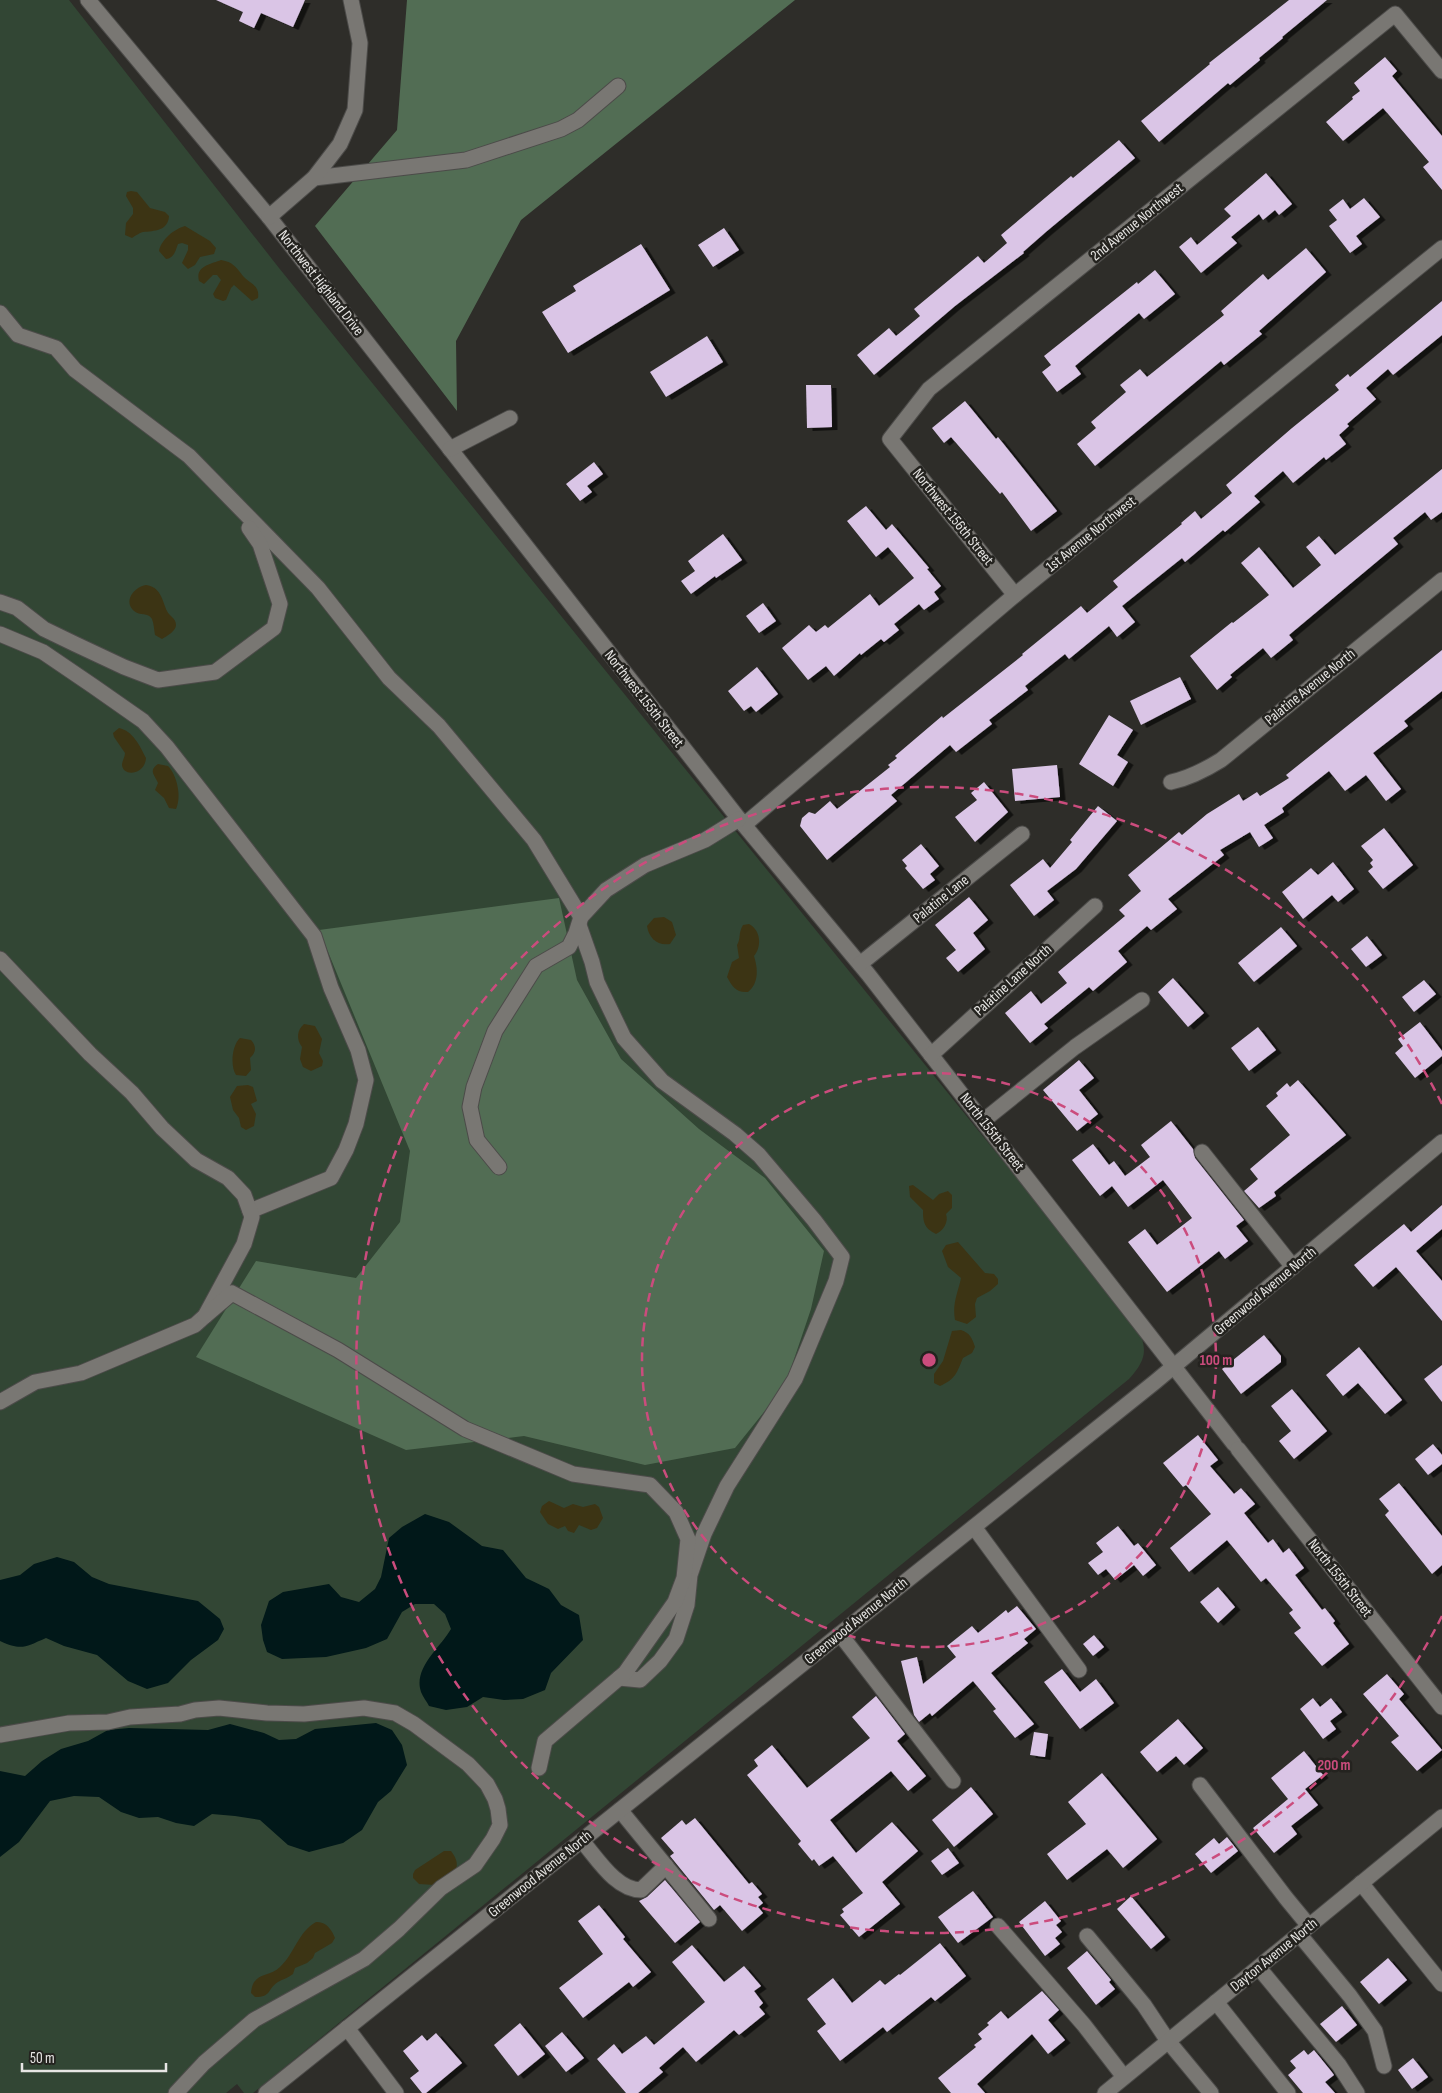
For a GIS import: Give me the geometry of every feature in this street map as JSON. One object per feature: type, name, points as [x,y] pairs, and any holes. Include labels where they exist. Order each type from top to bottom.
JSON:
[{"type":"street","name":"Northwest Highland Drive","points":[[88,0],[269,217],[545,572]]},
{"type":"street","points":[[269,217],[314,178],[340,144],[355,110],[360,43],[351,0]]},
{"type":"street","name":"2nd Avenue Northwest","points":[[890,439],[929,389],[1395,14],[1442,71]]},
{"type":"street","points":[[314,178],[466,160],[561,129],[578,120],[618,86]]},
{"type":"street","name":"1st Avenue Northwest","points":[[498,1167],[477,1140],[470,1107],[474,1087],[495,1031],[536,966],[569,947],[580,921],[606,890],[645,865],[705,840],[741,822],[1015,595],[1442,248]]},
{"type":"street","points":[[0,313],[18,335],[56,348],[75,370],[189,456],[318,588],[389,678],[439,726],[534,840],[580,921],[597,982],[624,1038],[662,1081],[735,1134],[760,1155],[814,1220],[842,1258],[836,1281],[795,1379],[727,1486],[704,1534],[690,1574],[687,1604],[676,1638],[660,1662],[640,1680],[620,1678]]},
{"type":"street","points":[[450,449],[510,418]]},
{"type":"street","name":"Northwest 156th Street","points":[[890,439],[1015,595]]},
{"type":"street","points":[[0,602],[16,608],[44,629],[124,668],[158,680],[215,672],[274,628],[280,604],[260,544],[222,490]]},
{"type":"street","name":"Northwest 155th Street","points":[[545,572],[741,822]]},
{"type":"street","name":"Palatine Avenue North","points":[[1171,782],[1202,772],[1221,760],[1442,580]]},
{"type":"street","points":[[0,634],[43,652],[143,722],[173,754],[314,936],[331,988],[358,1050],[366,1080],[356,1124],[346,1150],[331,1178],[250,1211]]},
{"type":"street","name":"North 155th Street","points":[[741,822],[860,964],[1442,1707]]},
{"type":"street","name":"Palatine Lane","points":[[860,964],[1022,834]]},
{"type":"street","name":"Palatine Lane North","points":[[931,1055],[1095,906]]},
{"type":"street","points":[[0,959],[90,1054],[132,1093],[162,1128],[196,1160],[228,1178],[244,1195],[252,1217],[244,1244],[205,1316]]},
{"type":"street","points":[[983,1121],[1075,1047],[1142,1000]]},
{"type":"street","name":"Greenwood Avenue North","points":[[266,2093],[1174,1366],[1442,1142]]},
{"type":"street","points":[[1202,1152],[1293,1267]]},
{"type":"street","points":[[0,1402],[36,1382],[81,1373],[195,1325],[232,1293],[338,1350],[465,1429],[573,1474],[650,1485],[676,1512],[688,1539],[684,1578],[675,1602],[625,1673],[545,1741],[539,1768]]},
{"type":"street","points":[[974,1527],[1079,1670]]},
{"type":"street","points":[[840,1634],[953,1781]]},
{"type":"street","points":[[0,1735],[69,1723],[108,1722],[130,1717],[180,1714],[195,1710],[219,1708],[267,1713],[304,1714],[364,1708],[394,1713],[414,1724],[468,1764],[487,1784],[495,1799],[500,1824],[493,1839],[475,1865],[441,1888],[400,1929],[364,1959],[254,2020],[204,2063],[176,2093]]},
{"type":"street","points":[[1200,1784],[1286,1898],[1304,1930],[1375,2031],[1384,2066]]},
{"type":"street","points":[[620,1810],[709,1919]]},
{"type":"street","name":"Dayton Avenue North","points":[[1105,2093],[1442,1817]]},
{"type":"street","points":[[582,1841],[613,1877],[632,1890],[641,1890],[666,1866]]},
{"type":"street","points":[[1361,1883],[1442,1984]]},
{"type":"street","points":[[998,1926],[1084,2025],[1124,2077]]},
{"type":"street","points":[[1086,1936],[1144,2005],[1168,2041],[1211,2093]]},
{"type":"street","points":[[1259,1968],[1339,2065],[1357,2093]]},
{"type":"street","points":[[1216,2002],[1288,2093]]},
{"type":"street","points":[[347,2028],[396,2093]]},
{"type":"green space","points":[[0,0],[69,0],[279,268],[1136,1325],[1144,1347],[1144,1354],[1139,1366],[1129,1379],[253,2093],[244,2093],[237,2084],[226,2093],[0,2093]]},
{"type":"green space","points":[[407,0],[795,0],[521,220],[456,341],[457,411],[315,226],[397,130]]},
{"type":"green space","points":[[559,898],[577,980],[621,1059],[699,1129],[765,1178],[824,1251],[811,1309],[785,1386],[735,1448],[645,1465],[524,1436],[406,1450],[196,1357],[256,1261],[356,1278],[400,1222],[410,1151],[319,930]]},
{"type":"sand","points":[[127,192],[137,192],[150,208],[165,212],[169,216],[166,225],[160,229],[142,232],[132,238],[125,235],[126,223],[133,214],[133,208],[126,196]]},
{"type":"sand","points":[[185,226],[210,241],[216,248],[214,254],[200,257],[195,265],[188,269],[182,263],[188,250],[188,245],[178,244],[173,256],[166,259],[159,251],[162,243],[169,235]]},
{"type":"sand","points":[[221,260],[234,265],[256,287],[258,298],[252,301],[234,285],[226,300],[223,301],[215,298],[213,294],[221,280],[217,275],[213,275],[204,284],[199,281],[198,276],[205,266]]},
{"type":"sand","points":[[146,585],[158,591],[168,613],[176,623],[173,631],[162,639],[155,635],[152,619],[134,611],[131,607],[131,595],[138,588]]},
{"type":"sand","points":[[119,728],[132,736],[139,744],[146,758],[145,764],[138,771],[130,773],[123,769],[122,764],[125,753],[113,733]]},
{"type":"sand","points":[[158,764],[168,766],[174,775],[178,786],[179,798],[176,809],[169,808],[164,798],[155,790],[158,783],[153,769]]},
{"type":"sand","points":[[664,917],[672,922],[676,935],[670,944],[661,944],[654,940],[647,926],[654,918]]},
{"type":"sand","points":[[749,924],[758,934],[759,944],[754,956],[757,971],[756,980],[748,992],[744,992],[735,988],[727,977],[732,962],[739,958],[737,945],[741,928],[743,925]]},
{"type":"sand","points":[[304,1024],[315,1026],[322,1039],[319,1053],[323,1061],[322,1066],[311,1071],[303,1067],[300,1059],[302,1047],[298,1035]]},
{"type":"sand","points":[[240,1038],[251,1040],[255,1047],[255,1052],[250,1058],[251,1070],[246,1076],[236,1075],[233,1066],[235,1045]]},
{"type":"sand","points":[[248,1085],[253,1087],[257,1101],[251,1104],[256,1114],[254,1126],[246,1130],[241,1127],[239,1118],[233,1110],[230,1097],[237,1086]]},
{"type":"sand","points":[[913,1185],[933,1200],[939,1194],[948,1191],[952,1195],[952,1208],[946,1214],[946,1223],[939,1233],[932,1232],[927,1227],[924,1221],[923,1210],[910,1197],[909,1186]]},
{"type":"sand","points":[[958,1242],[985,1273],[994,1274],[998,1279],[998,1284],[977,1298],[975,1304],[976,1317],[967,1324],[955,1320],[955,1303],[961,1278],[948,1267],[942,1251],[946,1245]]},
{"type":"sand","points":[[961,1330],[970,1336],[975,1347],[972,1353],[963,1358],[953,1378],[940,1386],[934,1383],[934,1374],[943,1361],[952,1331]]},
{"type":"sand","points":[[549,1501],[564,1508],[573,1504],[583,1507],[595,1504],[599,1507],[603,1518],[597,1528],[591,1530],[579,1525],[574,1533],[568,1531],[565,1526],[558,1529],[548,1524],[540,1512],[542,1506]]},
{"type":"sand","points":[[444,1851],[451,1851],[453,1853],[457,1862],[456,1870],[435,1885],[419,1884],[413,1878],[415,1870]]},
{"type":"sand","points":[[316,1922],[323,1923],[330,1929],[335,1938],[332,1943],[315,1953],[313,1958],[307,1963],[295,1968],[293,1974],[278,1982],[267,1994],[255,1997],[251,1993],[255,1981],[280,1967],[305,1931]]},
{"type":"water","points":[[425,1514],[449,1522],[482,1546],[503,1550],[526,1578],[549,1589],[561,1605],[579,1615],[583,1640],[551,1673],[545,1690],[523,1699],[504,1700],[483,1697],[467,1707],[446,1710],[429,1706],[421,1692],[421,1675],[429,1659],[451,1629],[445,1614],[434,1604],[415,1604],[402,1612],[387,1639],[366,1648],[326,1657],[282,1659],[267,1652],[261,1625],[269,1601],[283,1592],[329,1584],[341,1597],[359,1602],[375,1589],[381,1577],[389,1538],[402,1527]]},
{"type":"water","points":[[57,1557],[74,1562],[92,1577],[109,1584],[198,1601],[220,1619],[224,1629],[218,1640],[191,1660],[168,1683],[147,1689],[128,1681],[97,1655],[64,1646],[46,1638],[23,1647],[0,1641],[0,1580],[20,1575],[34,1564]]},
{"type":"water","points":[[376,1723],[392,1730],[402,1745],[407,1765],[391,1791],[378,1802],[362,1830],[343,1843],[309,1852],[288,1845],[260,1820],[212,1814],[194,1826],[158,1817],[139,1818],[121,1812],[99,1797],[74,1796],[50,1801],[19,1842],[0,1857],[0,1771],[25,1776],[42,1761],[61,1749],[88,1741],[108,1730],[129,1728],[208,1730],[230,1724],[264,1733],[279,1740],[296,1739],[315,1729]]},
{"type":"building","points":[[216,0],[305,0],[293,27],[261,13],[254,28],[239,21],[243,12]]},
{"type":"building","points":[[1289,0],[1327,0],[1282,37],[1259,58],[1260,60],[1230,85],[1228,83],[1159,142],[1141,121],[1209,63]]},
{"type":"building","points":[[1385,57],[1397,71],[1392,76],[1442,136],[1442,190],[1423,167],[1429,162],[1383,108],[1343,141],[1326,122],[1360,91],[1354,83]]},
{"type":"building","points":[[1119,140],[1135,158],[1047,231],[1024,253],[955,306],[874,375],[857,355],[889,328],[896,336],[920,316],[914,309],[978,256],[984,263],[1007,243],[1001,235],[1071,176],[1073,178]]},
{"type":"building","points":[[1266,173],[1292,204],[1279,215],[1275,210],[1263,220],[1259,214],[1231,237],[1237,243],[1201,273],[1179,247],[1191,237],[1197,245],[1231,216],[1224,209]]},
{"type":"building","points":[[1364,198],[1380,217],[1356,236],[1362,244],[1350,253],[1329,226],[1337,220],[1329,210],[1343,199],[1350,209]]},
{"type":"building","points":[[724,228],[739,250],[713,267],[698,245]]},
{"type":"building","points":[[641,244],[670,290],[568,353],[542,312],[576,291],[573,286]]},
{"type":"building","points":[[1306,248],[1326,272],[1259,331],[1262,334],[1224,365],[1221,361],[1095,466],[1077,444],[1096,428],[1091,422],[1126,392],[1120,385],[1140,369],[1147,377],[1224,315],[1221,311],[1263,274],[1268,280]]},
{"type":"building","points":[[1155,270],[1175,294],[1144,319],[1139,313],[1075,366],[1081,374],[1057,392],[1042,372],[1051,365],[1044,356],[1137,282],[1138,284]]},
{"type":"building","points":[[1442,301],[1442,335],[1393,375],[1388,369],[1366,388],[1376,399],[1347,424],[1349,426],[1339,435],[1346,444],[1326,460],[1324,457],[1293,483],[1283,471],[1254,496],[1260,502],[1225,532],[1223,530],[1185,562],[1182,558],[1122,606],[1135,622],[1117,637],[1109,626],[1069,659],[1065,654],[1025,686],[1028,690],[989,720],[992,724],[956,752],[950,745],[891,795],[897,801],[827,860],[800,826],[802,818],[809,812],[815,814],[830,801],[837,809],[890,767],[888,765],[897,758],[895,756],[942,716],[943,718],[1023,655],[1081,606],[1087,613],[1118,587],[1113,581],[1195,511],[1201,519],[1232,493],[1226,485],[1339,390],[1335,385],[1348,374],[1350,377]]},
{"type":"building","points":[[707,336],[723,362],[666,397],[650,372]]},
{"type":"building","points":[[806,385],[831,385],[832,427],[807,428]]},
{"type":"building","points":[[965,401],[996,439],[998,437],[1057,511],[1031,531],[1002,492],[1000,494],[951,437],[944,443],[932,428]]},
{"type":"building","points":[[594,462],[603,474],[587,486],[592,492],[580,501],[566,484]]},
{"type":"building","points":[[1442,469],[1442,512],[1431,520],[1425,512],[1393,538],[1398,544],[1289,635],[1293,640],[1271,658],[1263,648],[1230,675],[1232,677],[1217,690],[1190,656],[1269,595],[1241,563],[1259,547],[1293,588],[1321,565],[1306,547],[1319,536],[1335,555]]},
{"type":"building","points":[[866,506],[886,530],[892,524],[929,568],[927,569],[941,586],[934,592],[939,599],[924,610],[919,604],[894,624],[899,630],[884,642],[881,639],[861,655],[860,653],[834,676],[826,666],[808,680],[782,648],[809,625],[816,632],[825,625],[828,628],[870,594],[879,606],[914,578],[888,547],[876,557],[847,521]]},
{"type":"building","points":[[723,534],[742,560],[716,578],[715,576],[691,594],[681,581],[695,571],[688,561]]},
{"type":"building","points":[[763,603],[776,621],[759,633],[746,616]]},
{"type":"building","points":[[1442,650],[1442,691],[1404,721],[1408,726],[1373,753],[1401,789],[1386,801],[1366,775],[1345,791],[1329,771],[1282,808],[1284,812],[1264,825],[1273,838],[1259,847],[1250,832],[1220,850],[1224,855],[1168,899],[1177,909],[1151,930],[1147,926],[1118,951],[1127,962],[1093,991],[1089,987],[1044,1024],[1048,1028],[1030,1043],[1005,1013],[1031,991],[1041,1004],[1067,983],[1058,972],[1125,916],[1119,910],[1141,891],[1128,875],[1179,832],[1182,835],[1207,814],[1239,794],[1243,801],[1257,792],[1260,796],[1289,778],[1286,775]]},
{"type":"building","points":[[757,667],[778,694],[756,712],[751,706],[744,711],[728,691]]},
{"type":"building","points":[[1180,677],[1191,699],[1141,725],[1130,701]]},
{"type":"building","points":[[1109,715],[1133,730],[1117,755],[1128,762],[1113,786],[1079,764]]},
{"type":"building","points":[[1057,765],[1060,797],[1015,801],[1012,769]]},
{"type":"building","points":[[984,782],[1008,812],[975,842],[955,817],[977,800],[971,793]]},
{"type":"building","points":[[1098,806],[1117,821],[1076,869],[1047,891],[1054,900],[1034,916],[1010,885],[1043,859],[1050,868]]},
{"type":"building","points":[[1384,828],[1413,865],[1383,889],[1368,871],[1373,867],[1370,863],[1373,860],[1361,846]]},
{"type":"building","points":[[921,844],[939,866],[930,874],[935,880],[923,889],[905,868],[907,866],[902,860]]},
{"type":"building","points":[[1333,862],[1354,889],[1338,902],[1332,895],[1303,919],[1282,892],[1311,868],[1318,875]]},
{"type":"building","points":[[969,897],[988,920],[973,933],[985,949],[958,972],[946,958],[956,950],[935,925]]},
{"type":"building","points":[[1281,927],[1297,946],[1254,982],[1238,963]]},
{"type":"building","points":[[1367,936],[1382,955],[1366,967],[1351,949]]},
{"type":"building","points":[[1173,978],[1204,1013],[1188,1027],[1158,992]]},
{"type":"building","points":[[1424,980],[1436,994],[1414,1012],[1402,997]]},
{"type":"building","points":[[1420,1022],[1442,1051],[1442,1056],[1415,1078],[1395,1053],[1403,1046],[1398,1039]]},
{"type":"building","points":[[1258,1027],[1276,1050],[1249,1071],[1231,1048]]},
{"type":"building","points":[[1079,1060],[1094,1078],[1079,1090],[1098,1114],[1077,1131],[1043,1090]]},
{"type":"building","points":[[1298,1080],[1346,1135],[1274,1192],[1276,1196],[1259,1208],[1244,1191],[1258,1179],[1250,1169],[1290,1135],[1266,1106],[1278,1096],[1276,1093],[1287,1083],[1290,1087]]},
{"type":"building","points":[[1171,1121],[1193,1149],[1195,1158],[1244,1220],[1236,1226],[1248,1241],[1225,1259],[1219,1251],[1167,1292],[1128,1242],[1145,1229],[1157,1245],[1192,1218],[1163,1180],[1128,1207],[1112,1186],[1100,1196],[1072,1160],[1093,1144],[1109,1165],[1114,1161],[1125,1176],[1150,1157],[1141,1145]]},
{"type":"building","points":[[1442,1205],[1442,1229],[1416,1251],[1442,1281],[1442,1321],[1396,1267],[1373,1287],[1354,1265],[1404,1224],[1411,1232]]},
{"type":"building","points":[[1264,1335],[1281,1356],[1281,1362],[1241,1394],[1222,1369]]},
{"type":"building","points":[[1359,1347],[1402,1400],[1385,1414],[1358,1383],[1343,1396],[1326,1375]]},
{"type":"building","points":[[1442,1365],[1442,1402],[1424,1379]]},
{"type":"building","points":[[1292,1389],[1327,1431],[1294,1459],[1279,1441],[1291,1431],[1271,1406]]},
{"type":"building","points":[[1198,1435],[1218,1460],[1210,1466],[1234,1494],[1241,1488],[1255,1504],[1244,1513],[1268,1543],[1273,1539],[1283,1553],[1289,1548],[1304,1568],[1295,1575],[1322,1610],[1325,1608],[1335,1621],[1333,1623],[1349,1644],[1322,1666],[1294,1633],[1301,1628],[1289,1613],[1293,1610],[1266,1578],[1261,1582],[1227,1540],[1189,1572],[1170,1548],[1211,1514],[1186,1485],[1183,1487],[1163,1463]]},
{"type":"building","points":[[1433,1444],[1442,1455],[1442,1464],[1428,1475],[1415,1459]]},
{"type":"building","points":[[1399,1483],[1442,1536],[1442,1565],[1432,1574],[1385,1515],[1389,1511],[1379,1499]]},
{"type":"building","points":[[1118,1526],[1134,1546],[1138,1543],[1156,1565],[1143,1576],[1134,1565],[1115,1580],[1106,1569],[1098,1575],[1088,1563],[1103,1552],[1096,1543]]},
{"type":"building","points":[[1218,1587],[1235,1607],[1218,1623],[1200,1602]]},
{"type":"building","points":[[1017,1606],[1036,1629],[1024,1639],[1028,1643],[991,1673],[1034,1724],[1015,1738],[993,1711],[996,1709],[973,1681],[932,1716],[930,1713],[919,1722],[914,1715],[901,1661],[917,1657],[923,1684],[956,1657],[947,1646],[972,1626],[978,1633],[1006,1610],[1008,1613]]},
{"type":"building","points":[[1094,1635],[1104,1647],[1093,1656],[1083,1644]]},
{"type":"building","points":[[1062,1669],[1080,1692],[1096,1679],[1114,1703],[1080,1729],[1044,1682]]},
{"type":"building","points":[[1387,1674],[1404,1694],[1399,1699],[1442,1750],[1417,1771],[1391,1742],[1399,1736],[1363,1694]]},
{"type":"building","points":[[876,1696],[905,1734],[897,1741],[926,1776],[908,1791],[891,1771],[830,1820],[856,1853],[892,1822],[918,1851],[882,1882],[900,1904],[859,1937],[840,1915],[844,1912],[842,1909],[863,1893],[833,1856],[819,1866],[814,1859],[812,1861],[798,1844],[801,1841],[747,1775],[758,1766],[754,1760],[772,1745],[807,1788],[870,1738],[852,1717]]},
{"type":"building","points":[[1313,1698],[1320,1707],[1331,1698],[1342,1712],[1330,1721],[1336,1729],[1323,1739],[1300,1709]]},
{"type":"building","points":[[1178,1719],[1203,1748],[1184,1765],[1176,1756],[1157,1772],[1140,1752]]},
{"type":"building","points":[[1034,1732],[1048,1734],[1045,1757],[1030,1755]]},
{"type":"building","points":[[1304,1751],[1323,1775],[1305,1789],[1318,1805],[1291,1826],[1297,1834],[1274,1853],[1253,1828],[1288,1799],[1271,1778]]},
{"type":"building","points":[[1102,1773],[1157,1839],[1123,1868],[1107,1849],[1067,1880],[1047,1854],[1086,1824],[1068,1802]]},
{"type":"building","points":[[971,1787],[993,1814],[954,1847],[932,1820]]},
{"type":"building","points":[[695,1818],[749,1884],[752,1882],[762,1894],[758,1897],[763,1903],[758,1907],[763,1913],[742,1931],[720,1905],[714,1910],[670,1856],[674,1853],[661,1838],[682,1820],[686,1825]]},
{"type":"building","points":[[1227,1837],[1238,1851],[1211,1873],[1195,1854],[1214,1838],[1219,1844]]},
{"type":"building","points":[[948,1848],[959,1863],[942,1875],[931,1861]]},
{"type":"building","points":[[665,1880],[700,1922],[675,1943],[639,1901],[647,1897]]},
{"type":"building","points":[[973,1891],[993,1917],[958,1943],[938,1917]]},
{"type":"building","points":[[1131,1896],[1165,1937],[1151,1949],[1117,1909]]},
{"type":"building","points":[[1045,1901],[1061,1921],[1056,1925],[1062,1932],[1055,1938],[1060,1944],[1045,1956],[1019,1922]]},
{"type":"building","points":[[599,1905],[625,1937],[623,1939],[651,1972],[633,1987],[629,1982],[583,2018],[559,1988],[603,1954],[578,1921]]},
{"type":"building","points":[[940,1943],[966,1976],[935,2001],[931,1997],[887,2032],[883,2027],[840,2061],[817,2031],[826,2024],[807,1999],[833,1978],[852,2003],[880,1980],[885,1985],[900,1975]]},
{"type":"building","points":[[692,1945],[724,1982],[744,1966],[761,1986],[754,1991],[763,2003],[759,2007],[765,2014],[739,2035],[734,2030],[696,2062],[683,2047],[659,2068],[663,2072],[638,2093],[626,2093],[597,2059],[614,2044],[622,2054],[646,2036],[654,2045],[705,2002],[672,1962]]},
{"type":"building","points":[[1087,1951],[1111,1980],[1109,1982],[1115,1989],[1096,2005],[1067,1968]]},
{"type":"building","points":[[1388,1958],[1407,1980],[1379,2004],[1360,1982]]},
{"type":"building","points":[[1042,1991],[1059,2010],[1048,2020],[1065,2040],[1048,2054],[1032,2034],[977,2084],[985,2093],[951,2093],[938,2078],[976,2047],[974,2045],[982,2039],[978,2034],[989,2025],[987,2023],[1001,2011],[1008,2019]]},
{"type":"building","points":[[1342,2006],[1357,2025],[1336,2042],[1320,2024]]},
{"type":"building","points":[[520,2023],[545,2054],[518,2076],[494,2045]]},
{"type":"building","points":[[562,2032],[584,2058],[566,2072],[545,2046]]},
{"type":"building","points":[[436,2033],[462,2063],[426,2093],[422,2093],[410,2078],[419,2071],[403,2051],[422,2035],[427,2041]]},
{"type":"building","points":[[1304,2050],[1308,2055],[1314,2050],[1334,2075],[1325,2082],[1335,2093],[1303,2093],[1288,2075],[1296,2068],[1290,2061]]},
{"type":"building","points":[[1413,2058],[1428,2077],[1412,2089],[1398,2070]]}]
